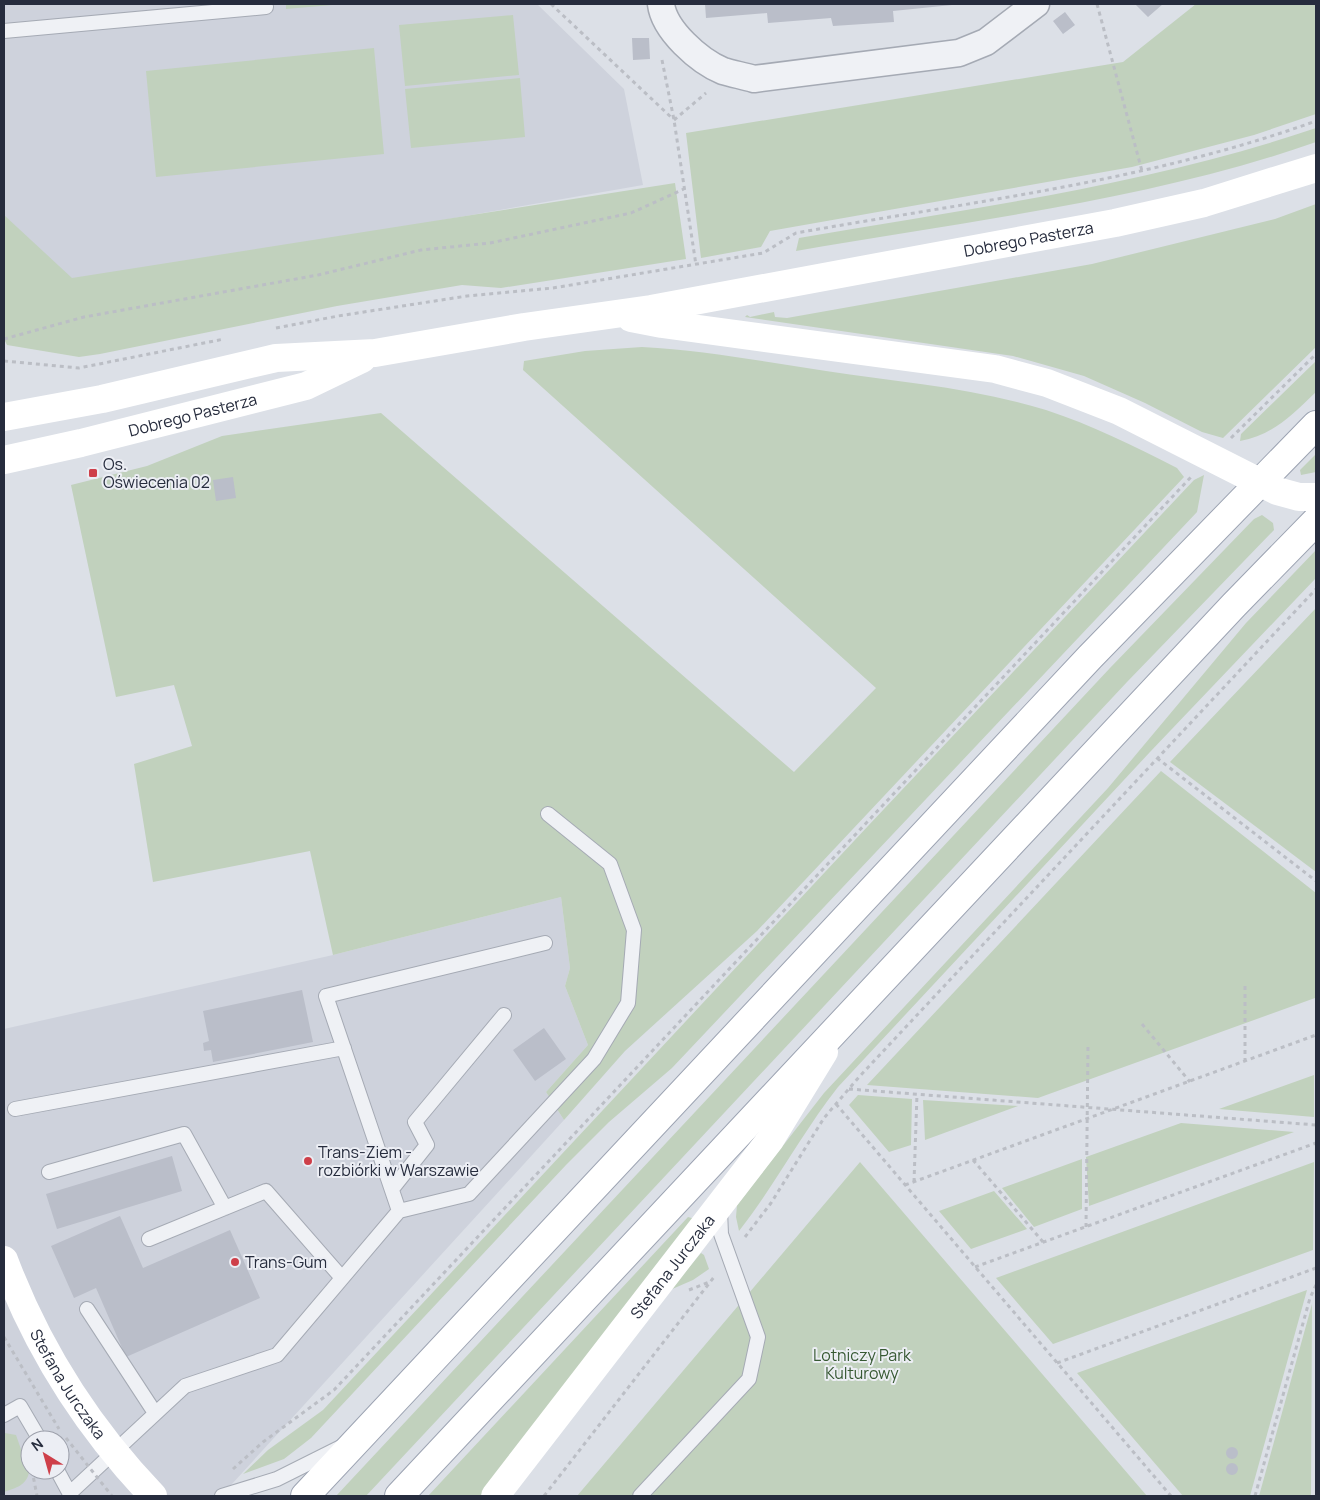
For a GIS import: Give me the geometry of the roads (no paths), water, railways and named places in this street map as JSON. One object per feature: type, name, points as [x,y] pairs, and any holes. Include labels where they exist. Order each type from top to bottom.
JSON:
[{"type":"street","points":[[661,4],[662,11],[678,38],[697,54],[722,70],[754,79],[959,53],[986,42],[1036,4]]},
{"type":"street","name":"Dobrego Pasterza","points":[[4,417],[102,399],[276,358],[375,353],[524,327],[736,294],[1161,214],[1252,189],[1316,168]]},
{"type":"street","points":[[732,332],[722,320],[720,313],[723,303],[736,294]]},
{"type":"street","name":"Dobrego Pasterza","points":[[612,314],[662,324],[995,369],[1047,383],[1120,411],[1257,483],[1299,497],[1316,497]]},
{"type":"street","name":"Dobrego Pasterza","points":[[4,460],[81,443],[306,386],[375,353]]},
{"type":"street","points":[[305,1496],[1083,664],[1257,483],[1316,425]]},
{"type":"street","points":[[399,1496],[1227,612],[1316,521]]},
{"type":"street","name":"Stefana Jurczaka","points":[[494,1496],[770,1140],[838,1028]]},
{"type":"street","name":"Stefana Jurczaka","points":[[4,1260],[32,1327],[67,1390],[108,1446],[153,1496]]},
{"type":"lane","points":[[4,31],[266,7]]},
{"type":"lane","points":[[62,1480],[70,1495],[185,1386],[277,1355],[399,1211],[469,1194],[594,1059],[628,1003],[634,930],[610,864],[548,814]]},
{"type":"lane","points":[[399,1211],[326,996],[545,943]]},
{"type":"lane","points":[[392,1189],[427,1146],[414,1122],[504,1015]]},
{"type":"lane","points":[[15,1109],[344,1048]]},
{"type":"lane","points":[[49,1172],[184,1134],[225,1208]]},
{"type":"lane","points":[[149,1239],[266,1192],[342,1278]]},
{"type":"lane","points":[[640,1496],[749,1379],[758,1337],[728,1258],[721,1234],[720,1204]]},
{"type":"lane","points":[[87,1309],[155,1413]]},
{"type":"lane","points":[[4,1415],[20,1406],[34,1430]]},
{"type":"lane","points":[[222,1496],[277,1479],[360,1438]]},
{"type":"place","name":"Os. Oświecenia 02","points":[[93,473]]},
{"type":"place","name":"Trans-Ziem - rozbiórki w Warszawie","points":[[308,1161]]},
{"type":"place","name":"Trans-Gum","points":[[235,1262]]},
{"type":"park label","name":"Lotniczy Park Kulturowy","points":[[862,1364]]}]
